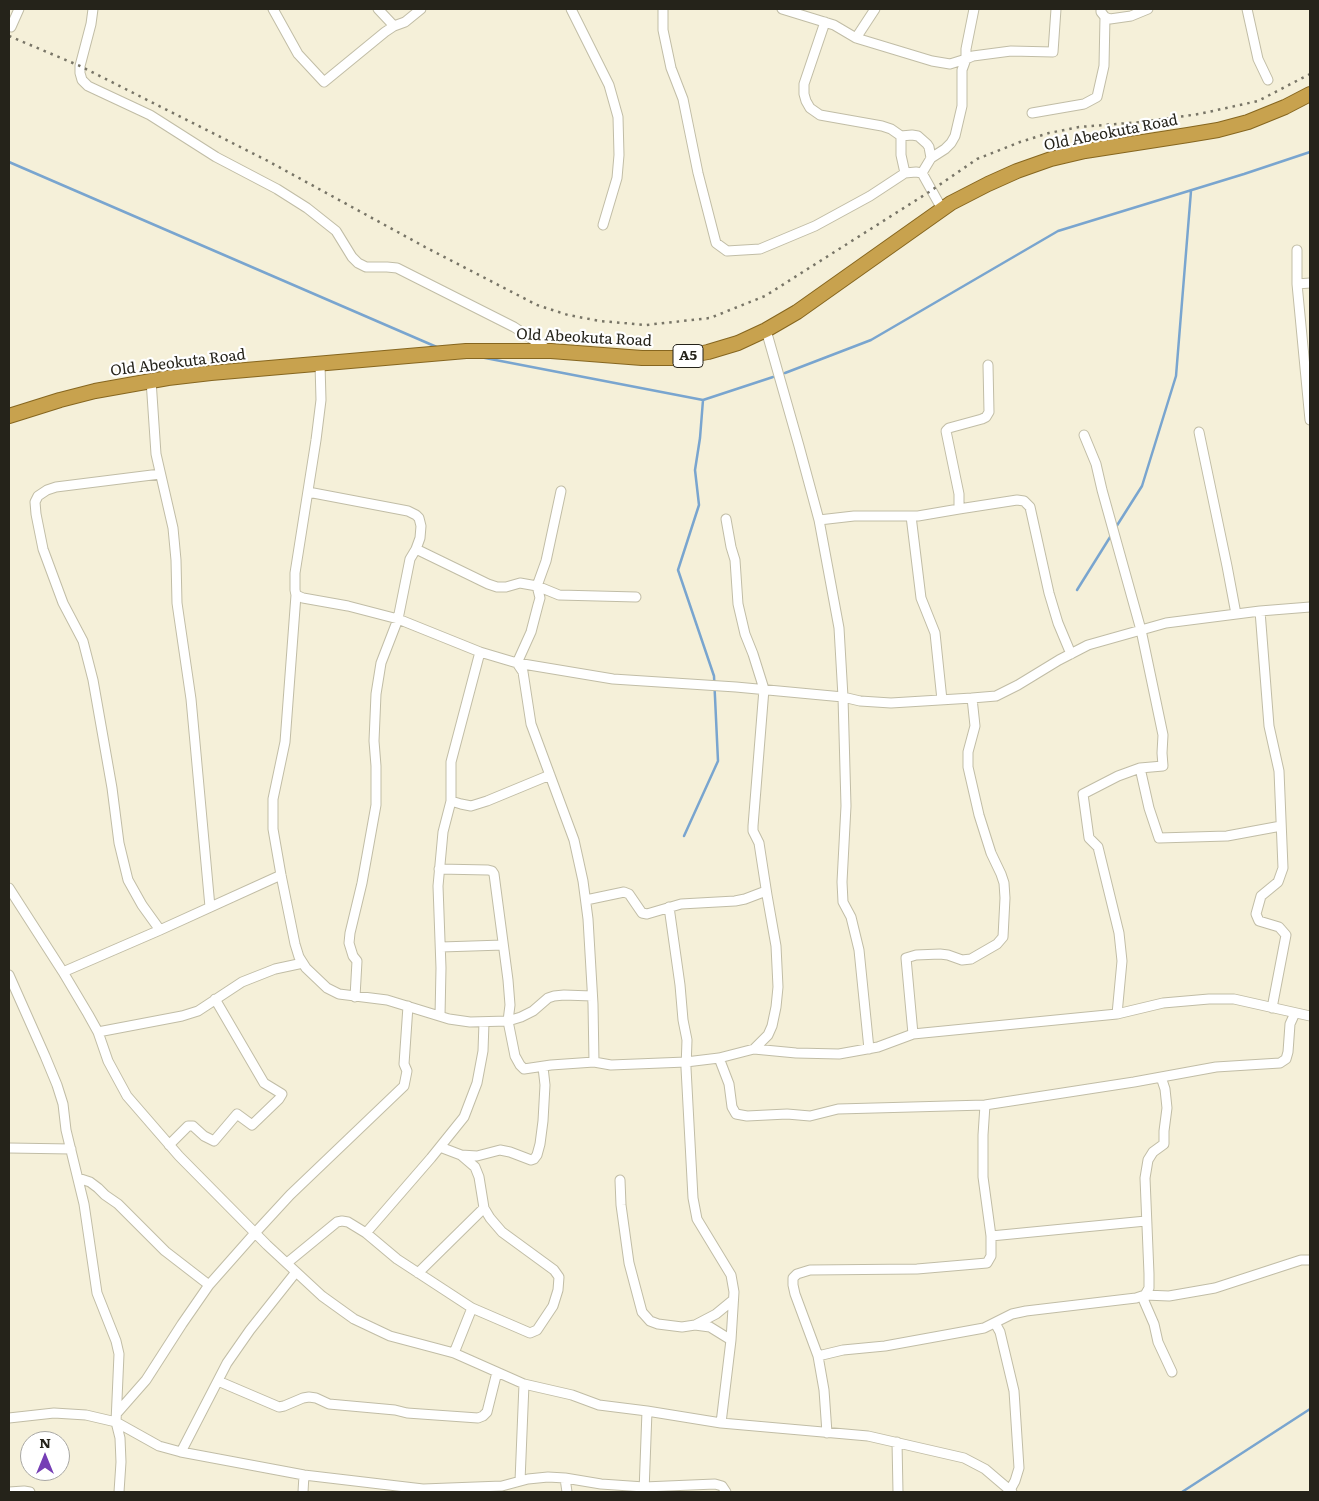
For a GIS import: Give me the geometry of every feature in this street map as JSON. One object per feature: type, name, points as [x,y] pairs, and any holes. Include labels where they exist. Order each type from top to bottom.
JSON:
[{"type":"highway","name":"Old Abeokuta Road","points":[[9,416],[94,390],[211,372],[466,351],[550,351],[642,358],[676,358],[708,352],[766,330],[797,312],[950,203],[1017,171],[1051,159],[1085,151],[1218,130],[1248,122],[1285,107],[1310,94]]},
{"type":"street","points":[[11,27],[19,9]]},
{"type":"street","points":[[93,9],[80,66],[82,80],[88,86],[150,115],[216,157],[277,189],[306,208],[336,231],[352,257],[358,263],[366,267],[397,268],[514,327],[550,351]]},
{"type":"street","points":[[274,9],[298,54],[324,82],[394,26],[405,22],[421,9]]},
{"type":"street","points":[[378,9],[394,26]]},
{"type":"street","points":[[571,9],[610,85],[618,117],[619,155],[616,178],[603,225]]},
{"type":"street","points":[[663,9],[663,30],[671,68],[683,99],[710,222],[716,243],[722,247],[727,250],[760,249],[815,226],[870,196],[905,173],[922,173]]},
{"type":"street","points":[[782,9],[834,25],[856,38],[932,62],[950,64],[972,56],[1011,51],[1053,52],[1056,9]]},
{"type":"street","points":[[856,38],[875,9]]},
{"type":"street","points":[[922,173],[931,158],[945,149],[951,143],[954,136],[962,106],[962,70],[966,59],[974,9]]},
{"type":"street","points":[[1103,13],[1110,19],[1131,16],[1148,9]]},
{"type":"street","points":[[1247,9],[1258,59],[1268,80]]},
{"type":"street","points":[[1032,113],[1084,104],[1097,97],[1104,66],[1103,13]]},
{"type":"street","points":[[825,22],[804,84],[804,94],[810,108],[820,115],[882,126],[891,129],[901,136],[918,136],[929,147],[931,158]]},
{"type":"street","points":[[901,136],[901,154],[905,173]]},
{"type":"street","points":[[922,173],[942,209]]},
{"type":"street","points":[[1297,250],[1297,284],[1310,420]]},
{"type":"street","points":[[1297,284],[1310,283]]},
{"type":"street","points":[[766,330],[819,520],[839,628],[846,806],[842,882],[843,902],[851,917],[858,950],[869,1049]]},
{"type":"street","points":[[320,364],[321,400],[295,573],[296,595],[285,742],[273,799],[273,829],[280,875],[295,944],[303,963],[327,988],[339,994],[387,1000],[449,1019],[484,1022],[508,1021],[533,1011],[548,998],[564,994],[592,996]]},
{"type":"street","points":[[959,509],[946,431],[949,428],[986,417],[989,412],[988,365]]},
{"type":"street","points":[[151,380],[156,454],[173,528],[177,602],[191,699],[210,907]]},
{"type":"street","points":[[1198,432],[1226,557],[1236,614]]},
{"type":"street","points":[[1084,435],[1096,464],[1141,630],[1163,735],[1162,753],[1164,766],[1140,768],[1118,776],[1083,794],[1089,838],[1098,847],[1119,933],[1122,961],[1117,1014]]},
{"type":"street","points":[[160,474],[47,490],[38,496],[36,502],[36,514],[43,549],[63,603],[82,641],[93,680],[112,788],[119,843],[128,880],[142,905],[160,930]]},
{"type":"street","points":[[517,663],[534,623],[540,598],[537,586],[546,561],[561,491]]},
{"type":"street","points":[[308,492],[416,514],[421,526],[420,538],[410,559],[398,619],[381,663],[376,694],[374,741],[376,806],[349,943],[353,956],[358,961],[355,996]]},
{"type":"street","points":[[819,520],[854,516],[918,516],[1018,500],[1024,501],[1030,507],[1049,593],[1058,623],[1071,654]]},
{"type":"street","points":[[911,516],[921,598],[935,633],[942,700]]},
{"type":"street","points":[[726,519],[735,560],[738,604],[744,634],[753,654],[764,689],[753,831],[759,843],[777,957],[777,1000],[768,1035],[754,1049]]},
{"type":"street","points":[[416,549],[497,587],[506,587],[520,583],[537,586],[560,595],[636,597]]},
{"type":"street","points":[[296,595],[398,619],[480,652],[517,663],[613,679],[764,689],[890,703],[996,696],[1088,645],[1166,623],[1260,611],[1310,607]]},
{"type":"street","points":[[1260,611],[1269,726],[1279,771],[1283,868],[1278,882],[1261,896],[1256,914],[1259,921],[1279,928],[1286,935],[1272,1008]]},
{"type":"street","points":[[440,1016],[441,947],[438,886],[443,832],[451,801],[451,762],[480,652]]},
{"type":"street","points":[[517,663],[523,672],[531,724],[574,840],[584,881],[588,919],[594,1062]]},
{"type":"street","points":[[914,1034],[906,958],[916,955],[948,954],[962,960],[971,959],[997,944],[1003,938],[1004,883],[978,815],[968,767],[968,752],[975,726],[972,698]]},
{"type":"street","points":[[1140,768],[1149,808],[1159,838],[1227,836],[1281,826]]},
{"type":"street","points":[[451,801],[471,806],[550,775]]},
{"type":"street","points":[[439,869],[488,870],[494,874],[510,1005],[508,1021],[515,1056],[524,1069],[594,1062],[611,1065],[686,1062],[719,1058],[754,1049],[796,1053],[839,1054],[886,1045],[914,1034],[1117,1014],[1164,1003],[1209,999],[1234,999],[1310,1016]]},
{"type":"street","points":[[63,972],[280,875]]},
{"type":"street","points":[[9,888],[63,972],[98,1032],[108,1061],[127,1096],[169,1145],[255,1233],[322,1296],[354,1319],[390,1336],[454,1353],[524,1384],[572,1395],[599,1405],[721,1423],[868,1436],[964,1458],[985,1469],[1011,1491],[1019,1468],[1014,1391],[1000,1332],[995,1324]]},
{"type":"street","points":[[586,900],[624,892],[629,894],[642,913],[646,914],[682,904],[740,900],[766,891]]},
{"type":"street","points":[[669,907],[687,1040],[686,1062],[693,1198],[697,1219],[730,1276],[734,1292],[731,1340],[721,1423]]},
{"type":"street","points":[[441,947],[503,945]]},
{"type":"street","points":[[98,1032],[182,1016],[198,1011],[242,982],[257,975],[303,963]]},
{"type":"street","points":[[9,975],[12,987],[57,1085],[63,1104],[66,1130],[84,1204],[97,1292],[116,1341],[119,1354],[117,1418],[121,1462],[119,1492]]},
{"type":"street","points":[[169,1145],[188,1126],[193,1126],[204,1136],[214,1141],[237,1114],[252,1125],[282,1094],[264,1083],[215,999]]},
{"type":"street","points":[[117,1418],[146,1380],[209,1286],[290,1196],[404,1086],[407,1071],[404,1064],[408,1006]]},
{"type":"street","points":[[719,1058],[729,1084],[732,1107],[736,1114],[747,1116],[787,1114],[810,1116],[838,1109],[985,1105],[1216,1067],[1280,1063],[1286,1059],[1290,1024],[1295,1014]]},
{"type":"street","points":[[366,1233],[464,1117],[478,1083],[484,1051],[484,1022]]},
{"type":"street","points":[[440,1147],[461,1155],[477,1156],[500,1150],[531,1160],[534,1159],[540,1144],[543,1121],[545,1085],[543,1067]]},
{"type":"street","points":[[1161,1077],[1166,1089],[1168,1108],[1164,1144],[1153,1152],[1148,1160],[1145,1178],[1149,1288],[1144,1301],[1154,1324],[1158,1342],[1172,1372]]},
{"type":"street","points":[[827,1433],[824,1390],[818,1356],[795,1294],[793,1278],[797,1274],[810,1270],[908,1269],[986,1263],[990,1256],[990,1236],[983,1177],[985,1105]]},
{"type":"street","points":[[9,1148],[71,1149]]},
{"type":"street","points":[[287,1263],[339,1221],[348,1222],[366,1233],[397,1259],[472,1308],[530,1333],[534,1332],[553,1306],[558,1290],[559,1277],[554,1270],[502,1232],[490,1218],[484,1208],[480,1177],[475,1167],[461,1155]]},
{"type":"street","points":[[78,1178],[90,1182],[104,1195],[118,1204],[165,1251],[209,1286]]},
{"type":"street","points":[[620,1180],[620,1204],[629,1263],[642,1312],[650,1321],[658,1324],[682,1327],[695,1325],[710,1327],[731,1340]]},
{"type":"street","points":[[418,1273],[484,1208]]},
{"type":"street","points":[[990,1236],[1146,1221]]},
{"type":"street","points":[[818,1356],[843,1350],[884,1346],[984,1328],[1012,1314],[1026,1311],[1136,1298],[1145,1295],[1169,1296],[1215,1288],[1301,1260],[1310,1260]]},
{"type":"street","points":[[181,1452],[227,1363],[250,1330],[296,1272]]},
{"type":"street","points":[[695,1325],[716,1314],[733,1300]]},
{"type":"street","points":[[454,1353],[472,1308]]},
{"type":"street","points":[[218,1381],[279,1407],[309,1397],[329,1404],[395,1410],[407,1413],[478,1418],[487,1412],[497,1372]]},
{"type":"street","points":[[520,1481],[524,1384]]},
{"type":"street","points":[[644,1490],[647,1411]]},
{"type":"street","points":[[9,1418],[62,1414],[117,1418],[159,1446],[181,1452],[304,1475],[423,1489],[502,1486],[548,1477],[644,1490],[715,1484],[722,1486],[726,1492]]},
{"type":"street","points":[[897,1442],[898,1492]]},
{"type":"street","points":[[303,1492],[304,1475]]},
{"type":"street","points":[[565,1478],[568,1492]]},
{"type":"street","points":[[9,1492],[30,1492]]},
{"type":"waterway","points":[[785,373],[871,340],[1058,231],[1310,152]]},
{"type":"waterway","points":[[9,162],[439,348]]},
{"type":"waterway","points":[[1116,527],[1142,486],[1176,376],[1191,191]]},
{"type":"waterway","points":[[480,357],[703,400],[773,377]]},
{"type":"waterway","points":[[684,836],[718,761],[714,676],[678,570],[699,505],[695,470],[703,400]]},
{"type":"waterway","points":[[1077,590],[1112,534]]},
{"type":"waterway","points":[[1182,1492],[1310,1409]]},
{"type":"railway","points":[[9,36],[80,66],[266,160],[425,247],[537,305],[568,315],[600,321],[646,325],[710,318],[765,296],[929,192],[977,159],[1020,142],[1049,133],[1079,127],[1141,122],[1199,114],[1258,101],[1310,74]]}]
